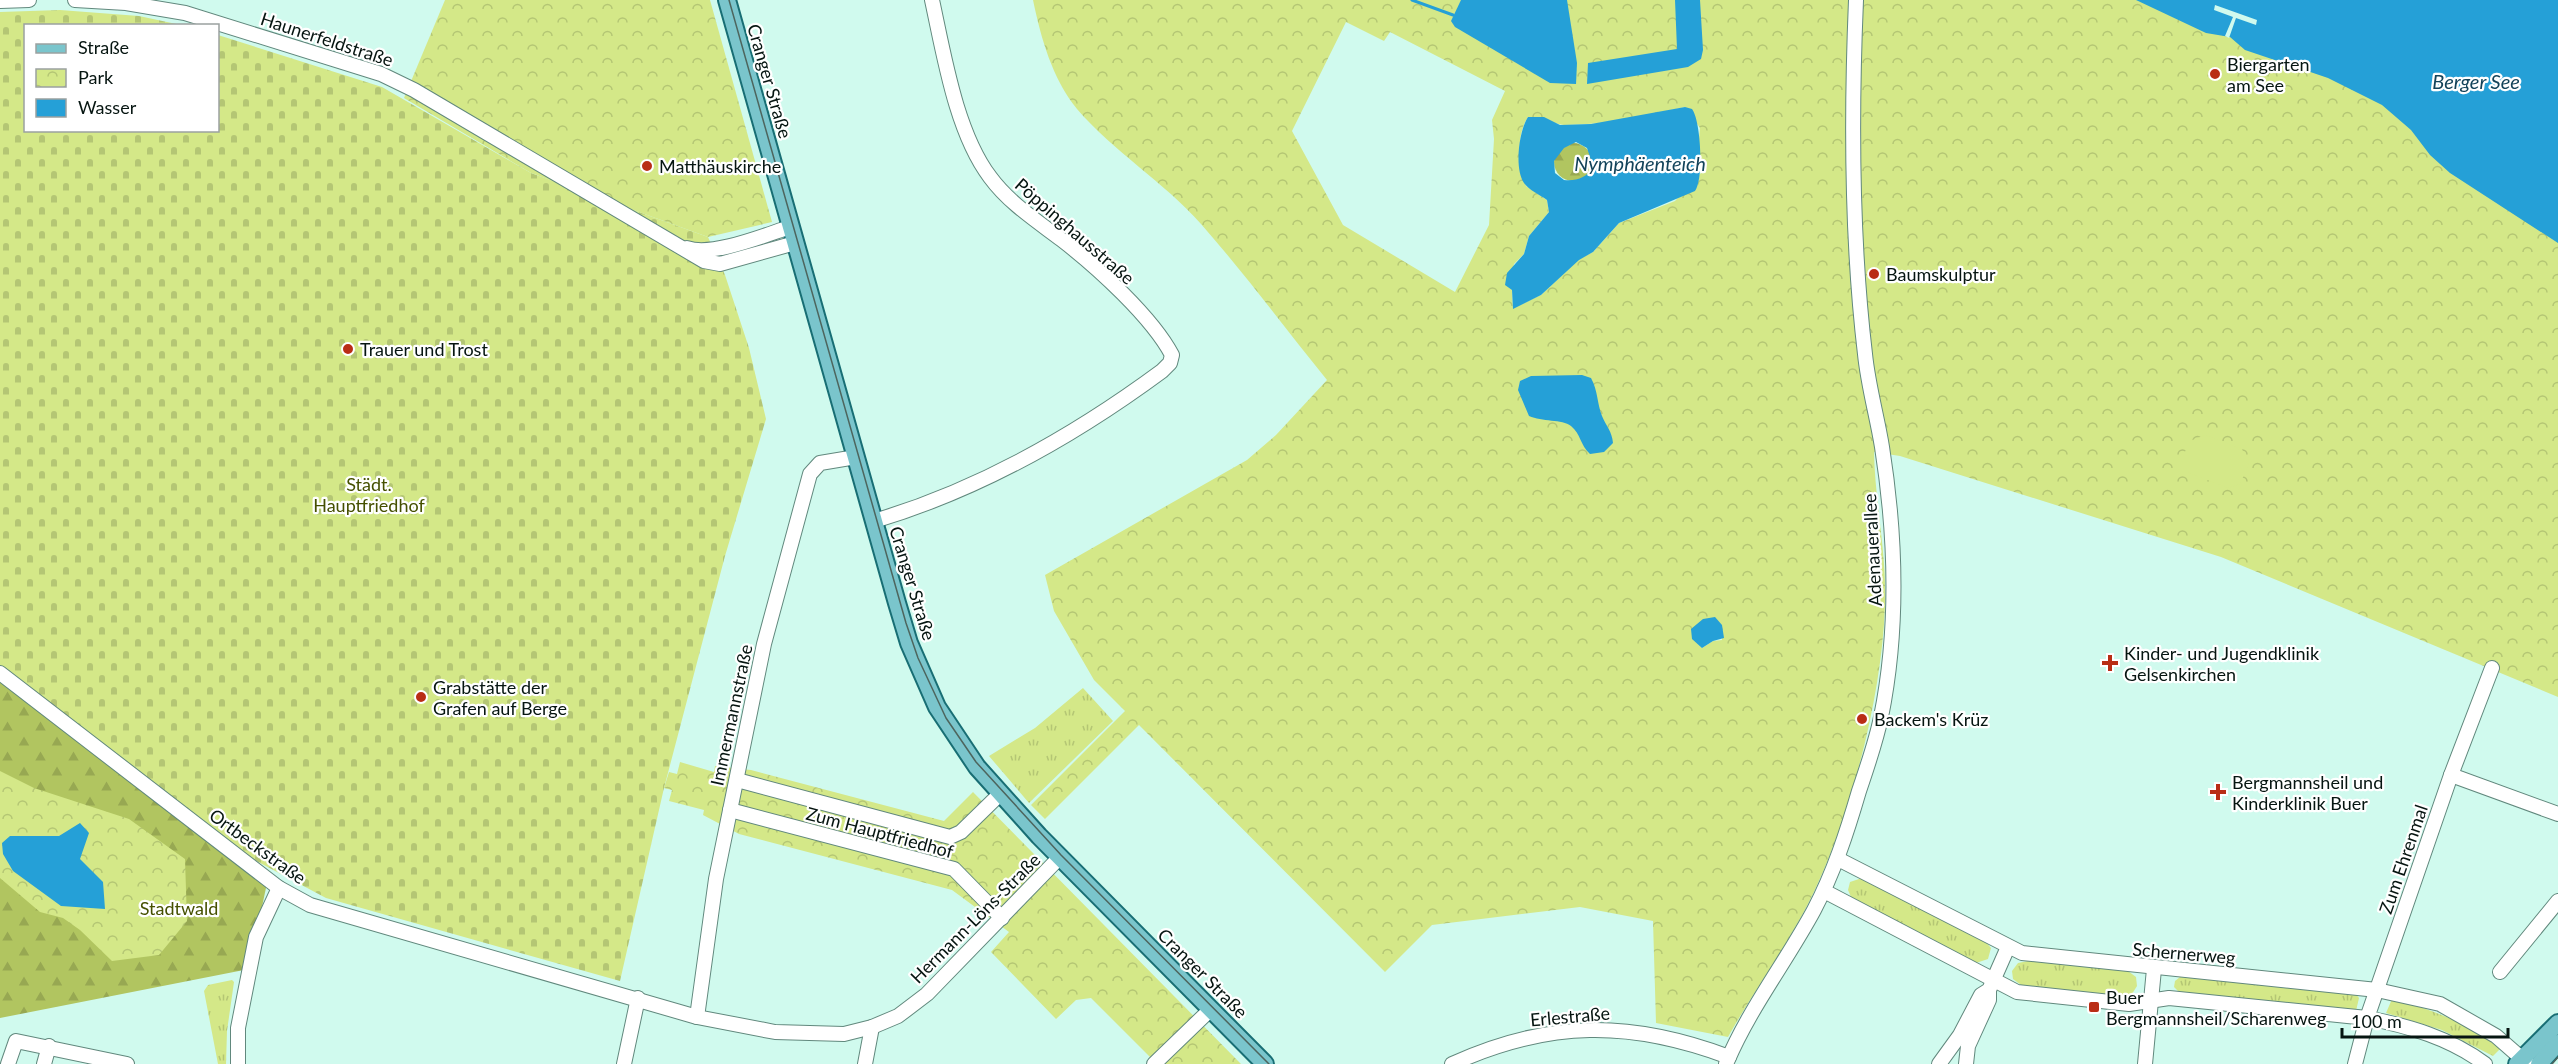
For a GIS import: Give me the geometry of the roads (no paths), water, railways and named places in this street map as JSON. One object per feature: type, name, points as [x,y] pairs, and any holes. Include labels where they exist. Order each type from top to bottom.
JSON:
[{"type":"main road","name":"Cranger Straße","points":[[727,0],[909,643],[937,707],[960,744],[1000,794],[1265,1064]]},
{"type":"main road","points":[[2527,1062],[2558,1023]]},
{"type":"main road","points":[[2527,1062],[2558,1043]]},
{"type":"street","points":[[0,1],[29,0]]},
{"type":"street","name":"Haunerfeldstraße","points":[[75,0],[187,7],[392,79],[671,242],[694,250],[793,236]]},
{"type":"street","name":"Pöppinghausstraße","points":[[874,521],[898,514],[998,472],[1070,435],[1162,371],[1170,363],[1172,355],[1164,341],[1112,285],[1073,248],[1013,202],[990,177],[963,120],[932,0]]},
{"type":"street","name":"Adenauerallee","points":[[1727,1060],[1758,1001],[1824,891],[1838,859],[1880,721],[1892,642],[1894,583],[1891,520],[1882,447],[1865,355],[1854,229],[1852,149],[1856,0]]},
{"type":"street","name":"Immermannstraße","points":[[697,1017],[716,879],[764,644],[810,474],[820,463],[856,457]]},
{"type":"street","name":"Zum Ehrenmal","points":[[2355,1064],[2367,1018],[2451,775],[2492,668]]},
{"type":"street","name":"Ortbeckstraße","points":[[0,673],[279,888],[310,905],[361,922],[638,998]]},
{"type":"street","points":[[2451,775],[2558,814]]},
{"type":"street","name":"Zum Hauptfriedhof","points":[[736,780],[950,837],[961,832],[1000,794]]},
{"type":"street","name":"Zum Hauptfriedhof","points":[[730,810],[954,869],[1002,918]]},
{"type":"street","name":"Hermann-Löns-Straße","points":[[638,998],[697,1017],[775,1032],[844,1034],[872,1027],[898,1016],[927,994],[1060,857]]},
{"type":"street","name":"Schernerweg","points":[[1838,859],[2022,953],[2154,969],[2377,990],[2440,1004],[2496,1036],[2527,1062]]},
{"type":"street","points":[[238,1064],[238,1028],[256,937],[279,888]]},
{"type":"street","points":[[1824,891],[1992,985],[2017,992],[2129,1004],[2169,998],[2367,1018],[2397,1023],[2453,1043],[2485,1064]]},
{"type":"street","points":[[2500,972],[2558,901]]},
{"type":"street","points":[[1940,1064],[1962,1043],[1981,995],[1992,985],[2008,947]]},
{"type":"street","points":[[2145,1064],[2154,969]]},
{"type":"street","points":[[624,1064],[638,998]]},
{"type":"street","points":[[1154,1064],[1211,1009]]},
{"type":"street","points":[[865,1064],[872,1027]]},
{"type":"street","name":"Erlestraße","points":[[1452,1064],[1514,1040],[1568,1030],[1612,1029],[1689,1042],[1727,1060]]},
{"type":"street","points":[[8,1064],[16,1041],[49,1046],[126,1064]]},
{"type":"street","points":[[1962,1043],[1966,1064]]},
{"type":"street","points":[[44,1064],[49,1046]]},
{"type":"water","points":[[1461,0],[1567,0],[1577,63],[1576,84],[1550,83],[1455,27],[1451,21]]},
{"type":"water","points":[[1675,0],[1700,0],[1703,50],[1701,59],[1688,67],[1587,84],[1588,63],[1677,49]]},
{"type":"water","name":"Berger See","points":[[2136,0],[2558,0],[2558,243],[2450,173],[2430,155],[2411,130],[2382,105],[2328,78],[2245,50],[2230,37],[2206,33]]},
{"type":"water","name":"Nymphäenteich","points":[[1685,107],[1692,109],[1698,125],[1699,137],[1698,185],[1695,191],[1619,223],[1593,252],[1579,260],[1541,295],[1513,309],[1512,290],[1505,285],[1507,273],[1524,254],[1529,236],[1549,212],[1547,200],[1529,188],[1521,176],[1518,159],[1525,123],[1528,117],[1544,117],[1560,125],[1591,124]],"holes":[[[1576,142],[1587,148],[1593,166],[1585,176],[1564,180],[1555,173],[1554,161],[1564,148]]]},
{"type":"water","points":[[1582,375],[1591,378],[1602,416],[1611,435],[1613,443],[1604,452],[1590,454],[1574,429],[1567,424],[1529,416],[1518,390],[1520,381],[1531,376]]},
{"type":"water","points":[[1715,617],[1722,625],[1724,638],[1713,641],[1702,648],[1692,639],[1691,629],[1703,619]]},
{"type":"water","points":[[80,823],[89,833],[80,859],[103,882],[105,909],[61,906],[13,871],[3,854],[2,843],[10,836],[59,836]]},
{"type":"waterway","points":[[1412,0],[1453,15]]},
{"type":"tram line","points":[[729,0],[906,623],[918,658],[946,718],[976,762],[1061,855],[1269,1064]]},
{"type":"tram line","points":[[2552,1064],[2558,1057]]},
{"type":"place","name":"Biergarten am See","points":[[2215,74]]},
{"type":"place","name":"Matthäuskirche","points":[[647,166]]},
{"type":"place","name":"Baumskulptur","points":[[1874,274]]},
{"type":"place","name":"Trauer und Trost","points":[[348,349]]},
{"type":"place","name":"Kinder- und Jugendklinik Gelsenkirchen","points":[[2110,663]]},
{"type":"place","name":"Grabstätte der Grafen auf Berge","points":[[421,697]]},
{"type":"place","name":"Backem's Krüz","points":[[1862,719]]},
{"type":"place","name":"Bergmannsheil und Kinderklinik Buer","points":[[2218,792]]},
{"type":"place","name":"Buer Bergmannsheil/Scharenweg","points":[[2094,1007]]},
{"type":"park label","name":"Städt. Hauptfriedhof","points":[[369,494]]},
{"type":"park label","name":"Stadtwald","points":[[179,908]]}]
